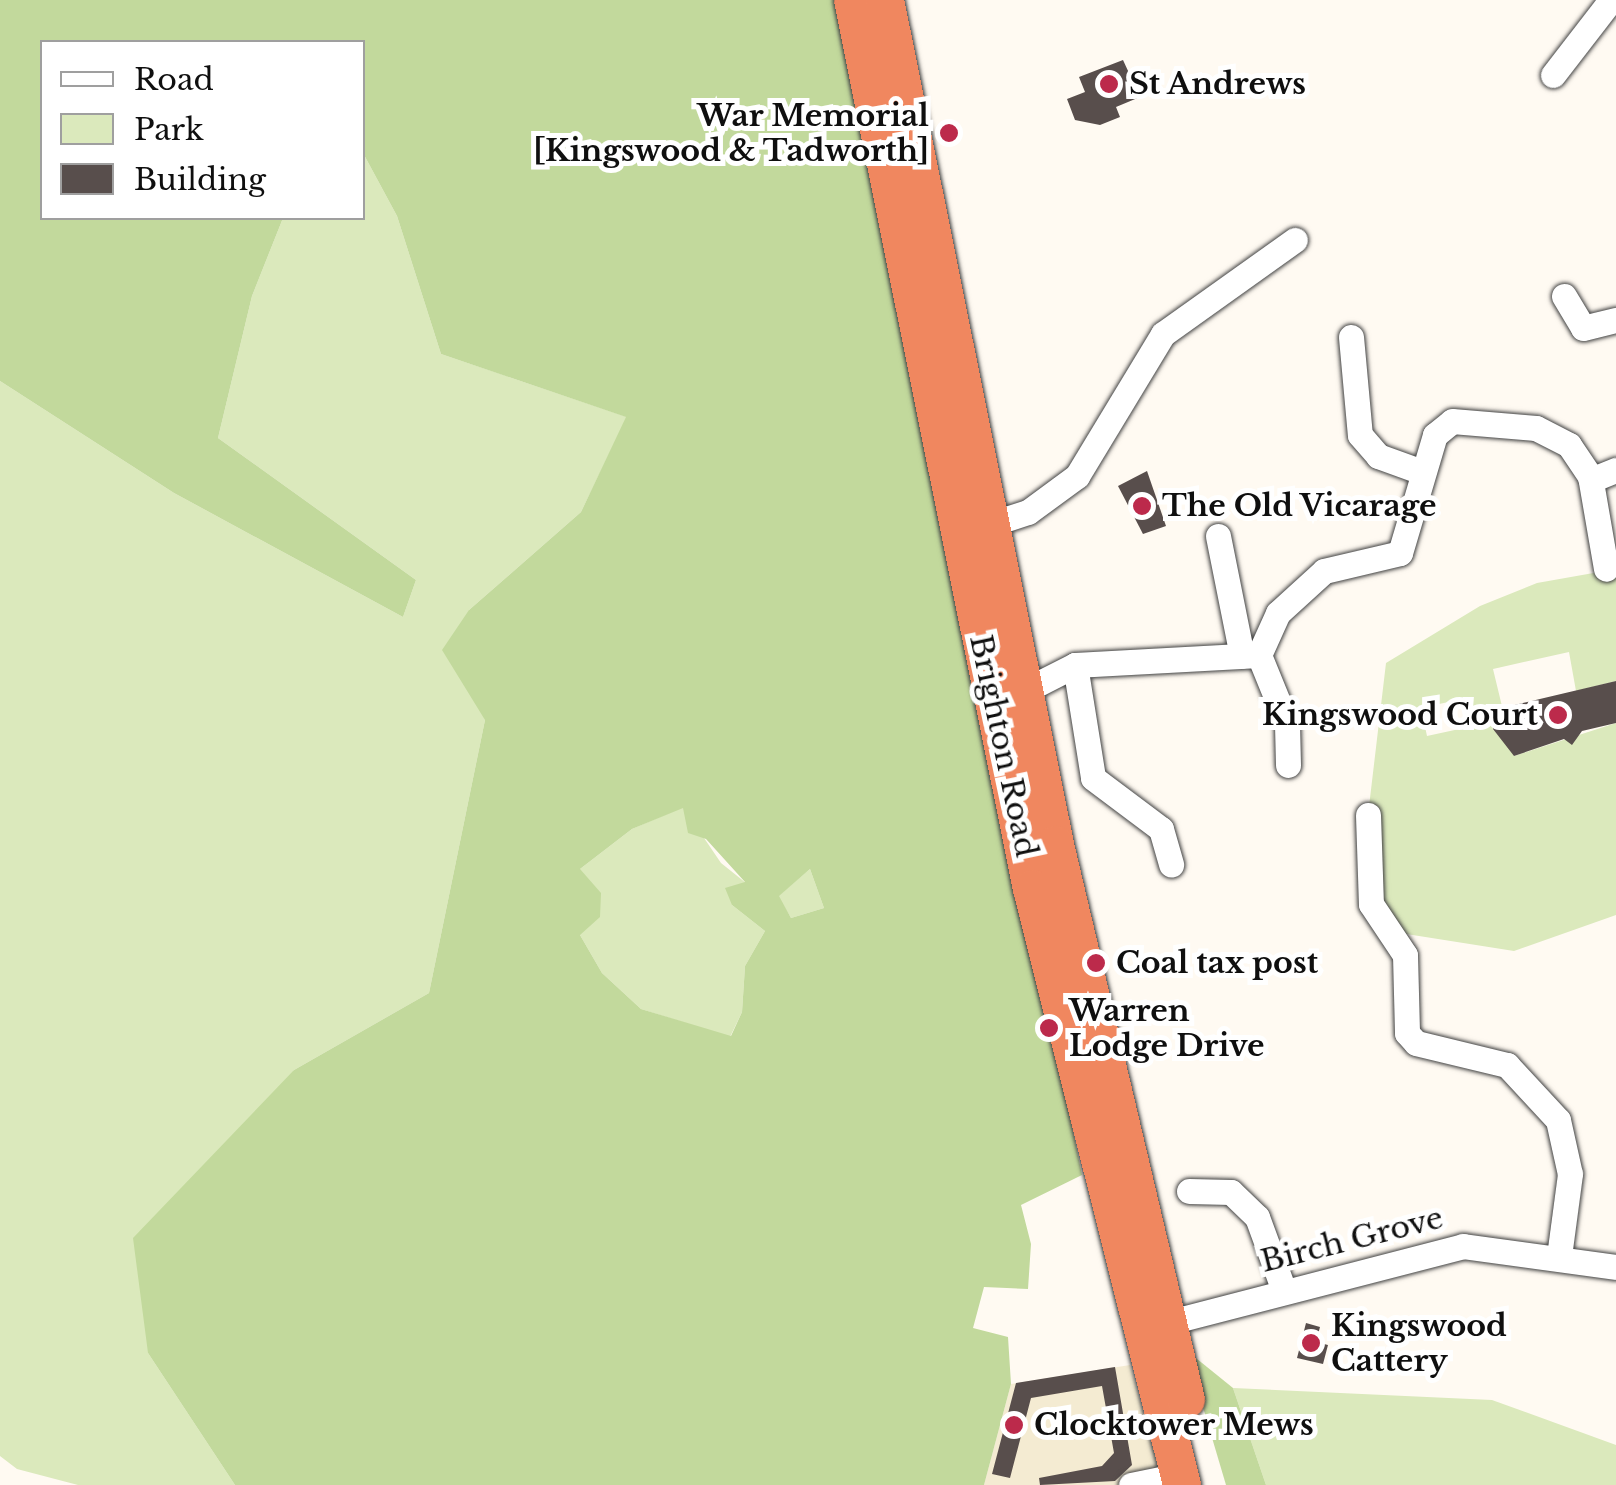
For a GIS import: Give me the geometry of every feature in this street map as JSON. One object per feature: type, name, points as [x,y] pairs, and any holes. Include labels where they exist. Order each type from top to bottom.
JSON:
[{"type":"highway","name":"Brighton Road","points":[[853,0],[1032,889],[1190,1482]]},
{"type":"highway","name":"Brighton Road","points":[[885,0],[1024,691],[1166,1323],[1190,1482]]},
{"type":"street","points":[[1552,74],[1611,0]]},
{"type":"street","points":[[991,524],[1028,512],[1077,476],[1163,334],[1295,240]]},
{"type":"street","points":[[1564,296],[1583,328],[1616,320]]},
{"type":"street","points":[[1351,337],[1360,435],[1378,456],[1422,472]]},
{"type":"street","points":[[1251,656],[1278,613],[1324,571],[1394,560],[1438,428],[1462,421],[1548,431],[1578,453],[1590,480],[1606,569]]},
{"type":"street","points":[[1590,480],[1616,470]]},
{"type":"street","points":[[1218,536],[1251,656],[1286,724],[1288,765]]},
{"type":"street","points":[[1024,691],[1074,665],[1251,656]]},
{"type":"street","points":[[1074,665],[1093,778],[1161,829],[1171,864]]},
{"type":"street","points":[[1368,815],[1372,904],[1404,954],[1406,1034],[1416,1043],[1507,1064],[1558,1120],[1570,1174],[1559,1256]]},
{"type":"street","points":[[1189,1192],[1232,1192],[1257,1217],[1284,1288]]},
{"type":"street","name":"Birch Grove","points":[[1166,1323],[1284,1288],[1462,1246],[1559,1256],[1616,1268]]},
{"type":"street","points":[[1132,1485],[1190,1482]]},
{"type":"shaded area","points":[[1130,1365],[1163,1485],[984,1485],[1011,1384]]},
{"type":"green space","points":[[0,0],[840,0],[1082,1175],[1021,1205],[1031,1244],[1028,1289],[984,1287],[973,1328],[1008,1337],[1011,1384],[984,1485],[235,1485],[148,1353],[133,1238],[294,1070],[429,993],[485,720],[442,650],[469,610],[581,512],[626,417],[441,354],[397,216],[365,157],[365,40],[40,40],[40,220],[282,220],[252,296],[218,438],[416,580],[403,617],[174,493],[0,381]],"holes":[[[683,808],[688,833],[706,839],[745,882],[725,888],[732,905],[765,931],[745,966],[742,1012],[731,1036],[641,1009],[602,973],[580,935],[600,917],[601,893],[580,869],[632,829]],[[810,869],[824,908],[791,918],[779,896]]]},
{"type":"green space","points":[[365,157],[397,216],[441,354],[627,417],[581,512],[469,610],[485,720],[429,993],[294,1070],[148,1353],[235,1485],[78,1485],[17,1469],[0,1456],[0,381],[174,493],[403,617],[416,580],[218,438],[252,296],[282,220],[365,220]]},
{"type":"green space","points":[[1616,569],[1616,681],[1576,691],[1569,652],[1493,669],[1514,756],[1616,723],[1616,915],[1514,951],[1400,933],[1370,891],[1368,815],[1386,663],[1480,606],[1537,583]],"holes":[[[1462,699],[1466,714],[1484,710],[1487,723],[1427,736],[1421,708]]]},
{"type":"green space","points":[[683,807],[721,863],[746,883],[732,905],[765,931],[745,966],[742,1012],[730,1037],[641,1009],[602,973],[580,935],[580,869],[632,829]]},
{"type":"green space","points":[[810,869],[824,908],[791,918],[778,896]]},
{"type":"green space","points":[[1186,1350],[1233,1388],[1266,1485],[1226,1485]]},
{"type":"green space","points":[[1233,1388],[1492,1400],[1616,1445],[1616,1485],[1266,1485]]},
{"type":"building","name":"St Andrews","points":[[1123,60],[1140,97],[1116,107],[1120,117],[1100,125],[1075,120],[1067,99],[1085,92],[1079,77]]},
{"type":"building","name":"The Old Vicarage","points":[[1147,471],[1166,526],[1143,534],[1118,486]]},
{"type":"building","name":"Kingswood Court","points":[[1616,681],[1616,723],[1582,731],[1572,745],[1564,739],[1514,756],[1493,729],[1498,709]]},
{"type":"building","name":"Kingswood Cattery","points":[[1306,1323],[1320,1327],[1316,1342],[1328,1345],[1323,1364],[1297,1358]]},
{"type":"building","name":"Clocktower Mews","points":[[1115,1367],[1132,1465],[1115,1481],[1040,1485],[1039,1478],[1102,1466],[1114,1453],[1102,1386],[1031,1398],[1010,1478],[992,1474],[1016,1383]]},
{"type":"place","name":"St Andrews","points":[[1109,84]]},
{"type":"place","name":"War Memorial [Kingswood & Tadworth]","points":[[949,133]]},
{"type":"place","name":"The Old Vicarage","points":[[1142,506]]},
{"type":"place","name":"Kingswood Court","points":[[1558,715]]},
{"type":"place","name":"Coal tax post","points":[[1096,963]]},
{"type":"place","name":"Warren Lodge Drive","points":[[1049,1028]]},
{"type":"place","name":"Kingswood Cattery","points":[[1311,1343]]},
{"type":"place","name":"Clocktower Mews","points":[[1014,1425]]}]
